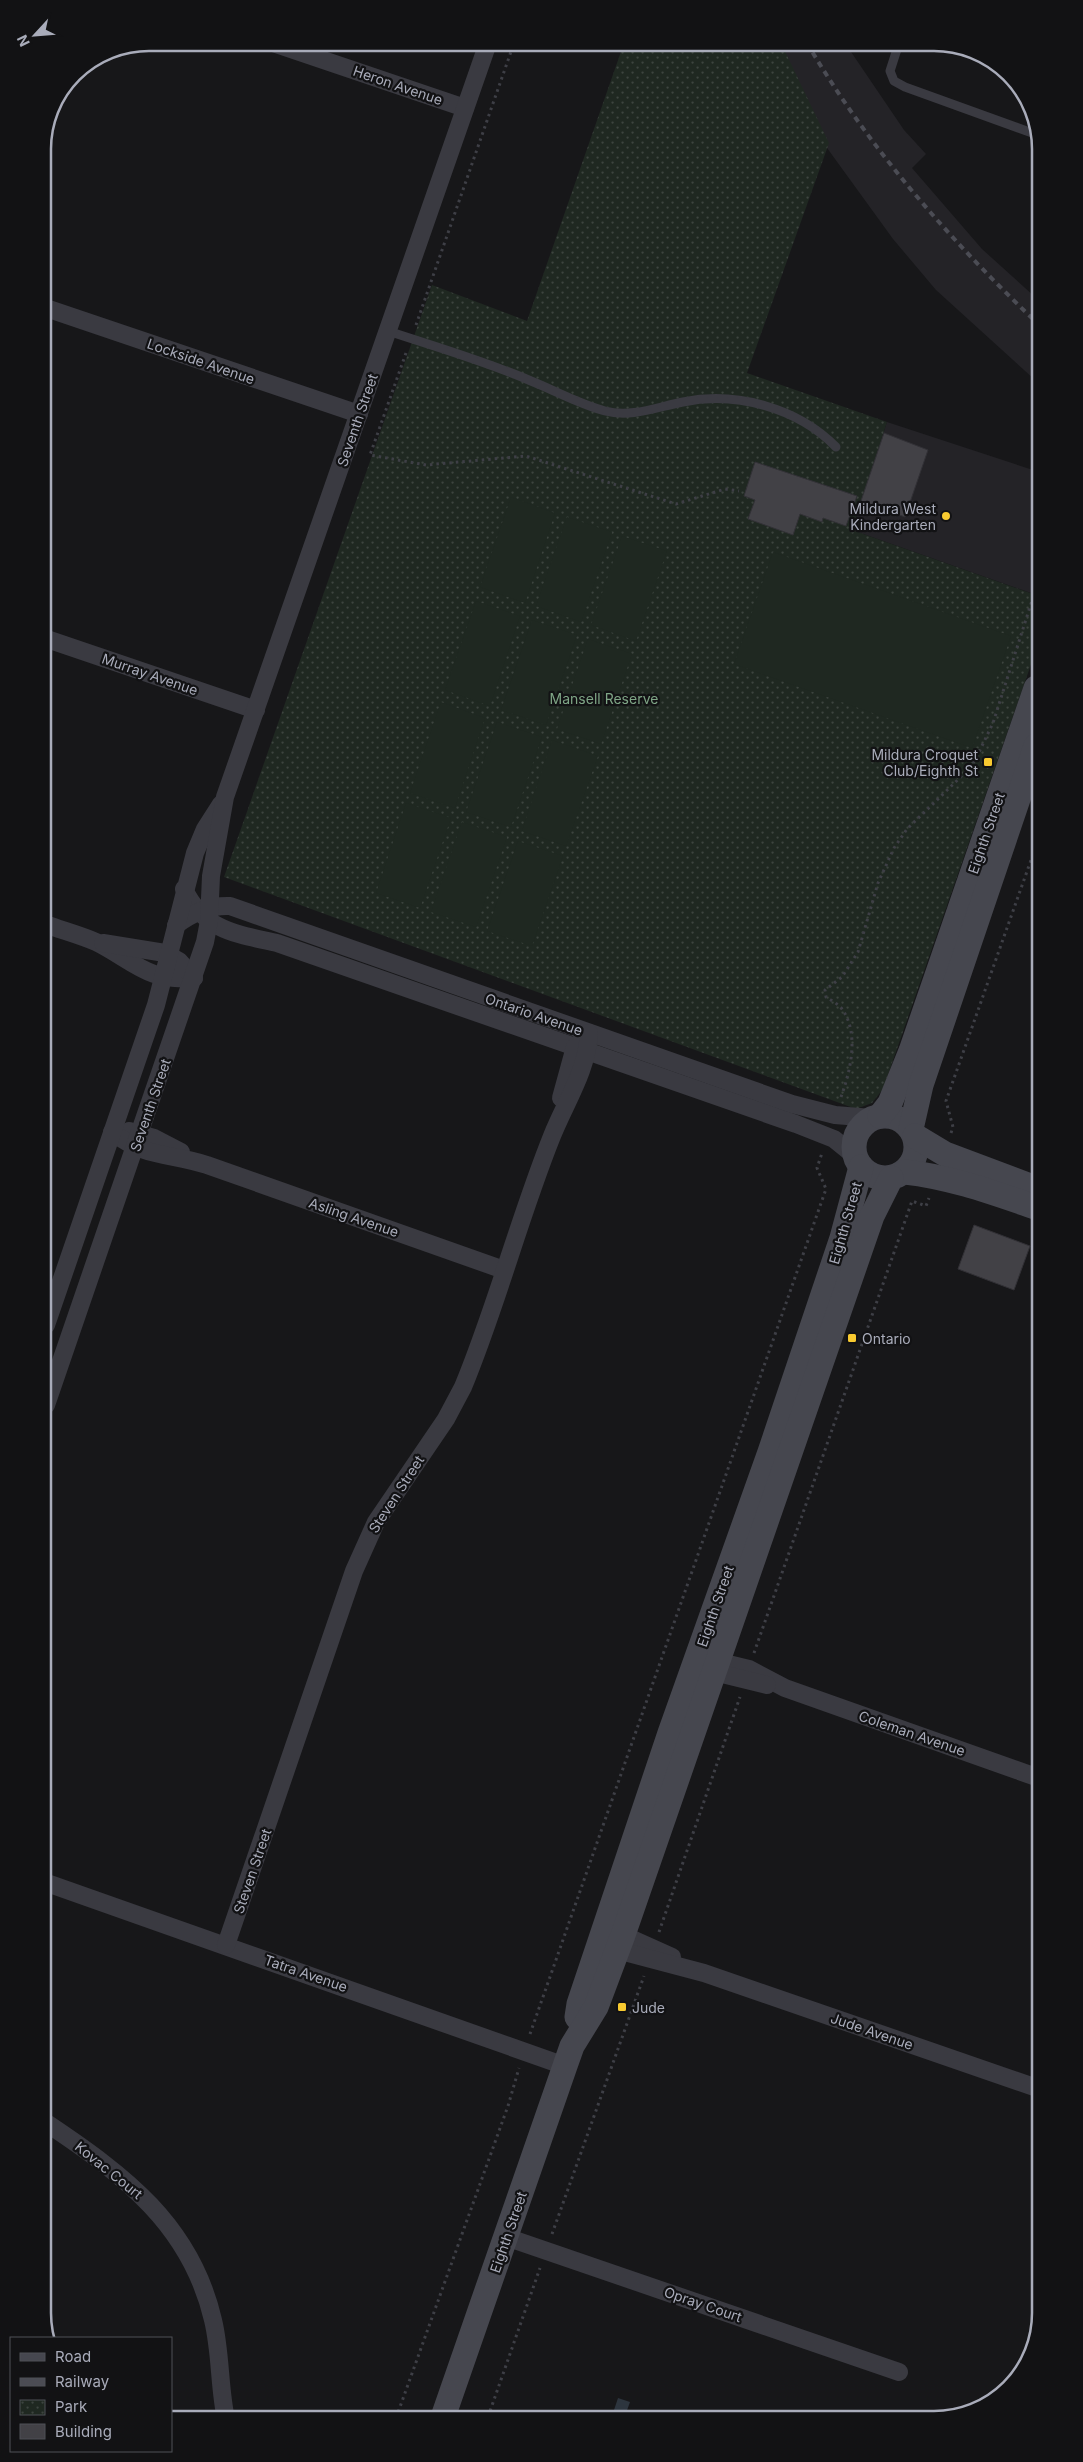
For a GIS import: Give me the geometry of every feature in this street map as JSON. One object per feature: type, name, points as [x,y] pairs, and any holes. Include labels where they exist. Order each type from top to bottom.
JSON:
[{"type":"street","name":"Heron Avenue","points":[[299,51],[465,108]]},
{"type":"street","name":"Seventh Street","points":[[51,1391],[194,978],[225,797],[485,51]]},
{"type":"street","name":"Lockside Avenue","points":[[51,310],[359,414]]},
{"type":"street","name":"Murray Avenue","points":[[51,640],[256,710]]},
{"type":"street","name":"Eighth Street","points":[[876,1117],[890,1103],[911,1051],[1032,700]]},
{"type":"street","name":"Eighth Street","points":[[913,1133],[921,1084],[1032,758]]},
{"type":"street","name":"Seventh Street","points":[[51,1310],[163,978],[184,889],[195,852],[205,829],[225,797]]},
{"type":"street","points":[[184,889],[206,913]]},
{"type":"street","name":"Ontario Avenue","points":[[176,925],[230,906],[792,1104],[835,1115],[876,1117]]},
{"type":"street","name":"Ontario Avenue","points":[[206,913],[228,932],[278,943],[827,1136],[858,1161]]},
{"type":"street","points":[[51,926],[95,942],[147,972],[163,978],[194,978]]},
{"type":"street","points":[[95,942],[153,950],[169,955],[179,961],[194,978]]},
{"type":"street","points":[[582,1050],[589,1033]]},
{"type":"street","name":"Steven Street","points":[[226,1945],[363,1549],[376,1522],[446,1419],[463,1387],[476,1355],[582,1050]]},
{"type":"street","points":[[1032,1188],[941,1165],[898,1175],[874,1176],[858,1161],[855,1138],[859,1130],[876,1117],[897,1118],[941,1165],[1032,1205]]},
{"type":"street","name":"Asling Avenue","points":[[112,1132],[131,1131],[138,1141],[154,1138],[204,1164],[504,1270]]},
{"type":"street","points":[[898,1175],[916,1156],[913,1133]]},
{"type":"street","name":"Eighth Street","points":[[709,1663],[770,1452],[842,1238],[858,1161]]},
{"type":"street","name":"Eighth Street","points":[[446,2411],[569,2056],[596,2007],[614,1939],[709,1663],[872,1216],[898,1175]]},
{"type":"street","name":"Coleman Avenue","points":[[709,1663],[1032,1776]]},
{"type":"street","name":"Tatra Avenue","points":[[51,1884],[524,2050],[569,2056]]},
{"type":"street","name":"Jude Avenue","points":[[614,1939],[651,1954],[1032,2086]]},
{"type":"street","name":"Kovac Court","points":[[51,2126],[133,2186],[156,2210],[184,2250],[204,2290],[213,2320],[225,2411]]},
{"type":"street","name":"Opray Court","points":[[506,2237],[547,2249],[899,2372]]},
{"type":"lane","points":[[896,51],[890,71],[894,81],[928,97],[1030,132]]},
{"type":"lane","points":[[388,331],[530,380],[574,401],[606,412],[622,414],[648,411],[711,398],[732,399],[761,405],[803,420],[822,432],[836,447]]},
{"type":"path","points":[[835,1115],[850,1074],[852,1040],[842,1009],[826,997],[825,990],[845,974],[858,952],[878,883],[894,848],[907,829],[971,767],[993,723],[1032,601]]},
{"type":"path","points":[[490,2411],[912,1201],[926,1206],[941,1165],[953,1127],[946,1101],[1032,857]]},
{"type":"path","points":[[398,2411],[482,2172],[505,2114],[524,2050],[826,1189],[817,1168],[827,1136]]},
{"type":"shaded area","points":[[757,51],[850,51],[904,130],[926,154],[912,168],[982,249],[1032,294],[1032,377],[936,290],[893,239]]},
{"type":"shaded area","name":"Mildura West Kindergarten","points":[[887,422],[1032,470],[1031,593],[852,530]]},
{"type":"shaded area","points":[[618,2398],[630,2402],[627,2411],[614,2411]]},
{"type":"green space","name":"Mansell Reserve","points":[[621,51],[785,51],[829,143],[747,373],[887,422],[852,530],[1032,594],[1032,661],[883,1089],[872,1103],[856,1109],[224,877],[432,285],[527,321]]},
{"type":"green space","points":[[511,497],[555,513],[525,603],[480,587]]},
{"type":"green space","points":[[567,517],[612,532],[581,622],[536,606]]},
{"type":"green space","points":[[622,536],[667,551],[636,641],[591,625]]},
{"type":"green space","points":[[773,552],[1011,636],[972,748],[734,664]]},
{"type":"green space","points":[[476,601],[520,616],[490,706],[445,690]]},
{"type":"green space","points":[[532,620],[577,635],[546,725],[501,710]]},
{"type":"green space","points":[[588,639],[632,654],[601,744],[557,729]]},
{"type":"green space","points":[[441,702],[485,718],[455,808],[410,793]]},
{"type":"green space","points":[[497,722],[542,737],[511,827],[466,812]]},
{"type":"green space","points":[[552,740],[598,756],[566,846],[522,831]]},
{"type":"green space","points":[[406,803],[451,818],[420,908],[376,893]]},
{"type":"green space","points":[[462,822],[507,837],[476,927],[431,912]]},
{"type":"green space","points":[[518,841],[563,856],[532,946],[487,931]]},
{"type":"building","points":[[884,433],[928,450],[905,517],[861,501]]},
{"type":"building","points":[[755,462],[857,496],[846,526],[823,518],[822,522],[800,514],[793,535],[748,519],[755,500],[744,496]]},
{"type":"building","points":[[974,1225],[1030,1246],[1014,1290],[958,1269]]},
{"type":"railway","points":[[812,51],[856,119],[911,190],[971,257],[1032,318]]},
{"type":"place","name":"Mildura West Kindergarten","points":[[946,516]]},
{"type":"place","name":"Mildura Croquet Club/Eighth St","points":[[988,762]]},
{"type":"place","name":"Ontario","points":[[852,1338]]},
{"type":"place","name":"Jude","points":[[622,2007]]}]
